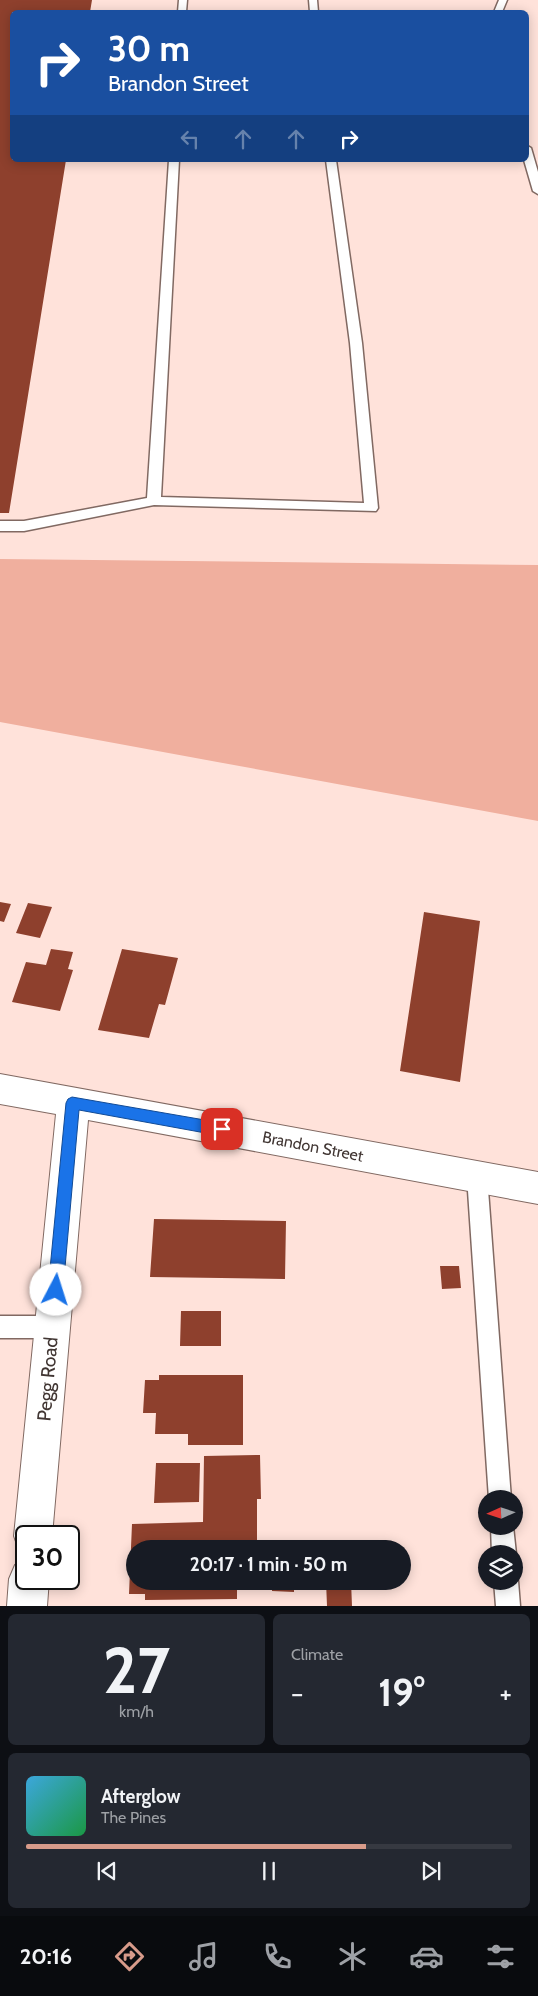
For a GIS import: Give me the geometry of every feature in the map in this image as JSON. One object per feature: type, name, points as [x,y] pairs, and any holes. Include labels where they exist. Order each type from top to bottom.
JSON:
[{"type":"street","name":"Brandon Street","points":[[0,1089],[538,1188]]},
{"type":"street","name":"Pegg Road","points":[[34,1525],[72,1103]]},
{"type":"street","points":[[27,1606],[28,1590]]},
{"type":"lane","points":[[154,501],[174,162]]},
{"type":"lane","points":[[0,526],[24,526],[154,501],[371,508],[356,343],[331,162]]},
{"type":"lane","points":[[534,166],[538,191]]},
{"type":"lane","points":[[477,1176],[499,1490]]},
{"type":"lane","points":[[0,1327],[52,1327]]},
{"type":"lane","points":[[507,1590],[508,1606]]},
{"type":"shaded area","points":[[0,559],[538,565],[538,821],[0,722]]},
{"type":"building","points":[[0,0],[92,0],[90,10],[10,10],[10,162],[66,162],[9,513],[0,513]]},
{"type":"building","points":[[0,902],[11,904],[4,922],[0,921]]},
{"type":"building","points":[[28,903],[52,907],[40,938],[16,933]]},
{"type":"building","points":[[424,912],[480,921],[460,1082],[400,1071]]},
{"type":"building","points":[[51,949],[73,952],[68,969],[73,970],[60,1011],[12,1002],[26,962],[46,965]]},
{"type":"building","points":[[122,949],[178,958],[165,1005],[159,1004],[149,1038],[98,1030]]},
{"type":"building","points":[[154,1219],[286,1221],[285,1279],[150,1277]]},
{"type":"building","points":[[440,1266],[459,1266],[461,1288],[442,1289]]},
{"type":"building","points":[[181,1311],[221,1311],[221,1346],[180,1346]]},
{"type":"building","points":[[159,1375],[243,1375],[243,1445],[188,1445],[188,1434],[155,1434],[156,1413],[143,1413],[145,1380],[159,1380]]},
{"type":"building","points":[[260,1455],[261,1499],[257,1499],[257,1540],[131,1540],[132,1524],[203,1522],[204,1456]]},
{"type":"building","points":[[156,1463],[200,1463],[199,1502],[154,1503]]},
{"type":"building","points":[[129,1590],[237,1590],[237,1599],[145,1600],[145,1594],[129,1594]]},
{"type":"building","points":[[294,1590],[294,1592],[272,1591]]},
{"type":"building","points":[[326,1590],[351,1590],[352,1606],[327,1606]]},
{"type":"route","points":[[56,1290],[72,1103],[222,1129]]}]
